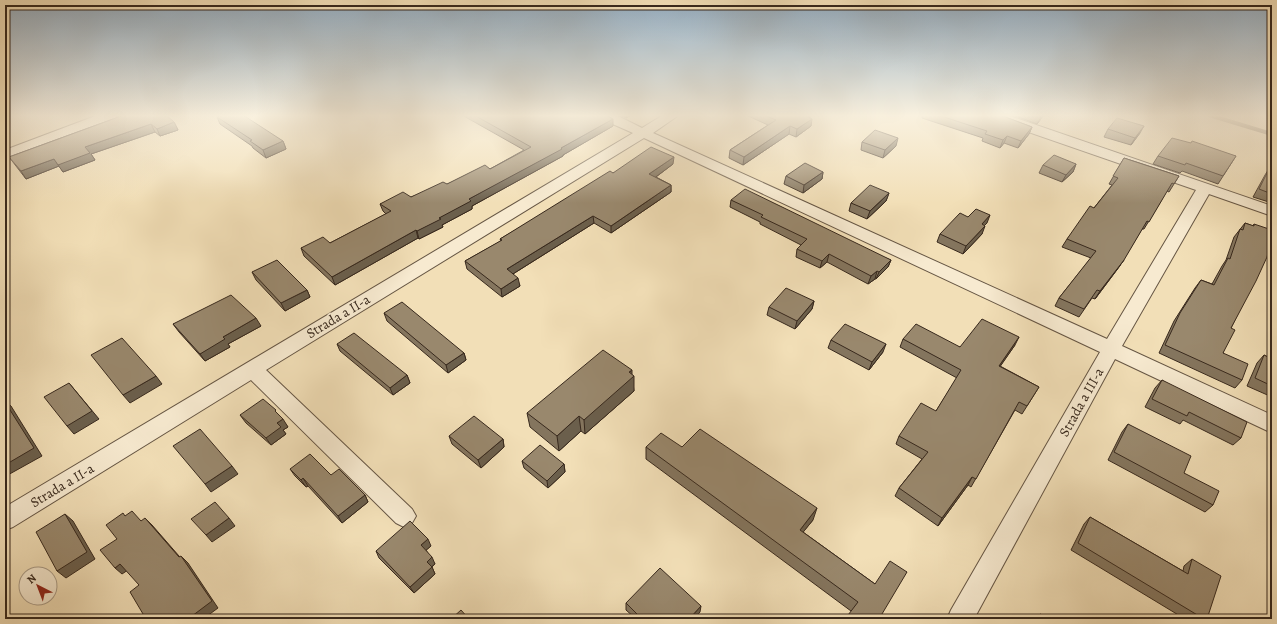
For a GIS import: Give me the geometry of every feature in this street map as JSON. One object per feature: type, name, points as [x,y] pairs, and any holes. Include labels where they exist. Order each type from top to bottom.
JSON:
[{"type":"street","points":[[6,153],[31,144]]},
{"type":"street","name":"Strada a II-a","points":[[5,519],[252,368],[627,144]]},
{"type":"street","points":[[666,144],[1272,424]]},
{"type":"street","points":[[1078,144],[1272,211]]},
{"type":"street","name":"Strada a III-a","points":[[960,619],[1111,349],[1206,188]]},
{"type":"street","points":[[252,368],[404,516]]},
{"type":"building","points":[[44,144],[93,144],[85,147],[90,153],[58,165],[54,159],[21,171],[9,157]]},
{"type":"building","points":[[255,144],[276,144],[263,150]]},
{"type":"building","points":[[526,144],[568,144],[561,148],[562,149],[469,199],[471,201],[439,218],[441,219],[417,231],[416,230],[332,277],[301,248],[323,237],[330,243],[391,211],[380,204],[403,192],[411,197],[443,182],[447,184],[485,165],[490,169],[531,147]]},
{"type":"building","points":[[739,144],[763,144],[744,157],[730,150]]},
{"type":"building","points":[[868,144],[891,144],[885,150]]},
{"type":"building","points":[[1167,144],[1201,144],[1236,156],[1223,176],[1186,163],[1185,165],[1158,156]]},
{"type":"building","points":[[651,147],[674,157],[649,174],[671,185],[611,226],[593,216],[507,269],[518,278],[501,289],[465,261],[502,240],[500,239],[610,171],[613,173]]},
{"type":"building","points":[[1054,155],[1076,164],[1066,175],[1043,165]]},
{"type":"building","points":[[1124,158],[1179,176],[1174,184],[1172,183],[1149,222],[1147,221],[1124,260],[1100,291],[1097,290],[1084,309],[1059,298],[1096,251],[1067,239],[1090,206],[1094,208],[1118,178],[1113,176]]},
{"type":"building","points":[[805,163],[823,172],[804,185],[786,176]]},
{"type":"building","points":[[1270,167],[1272,168],[1272,194],[1259,189]]},
{"type":"building","points":[[870,185],[889,193],[870,211],[851,203]]},
{"type":"building","points":[[745,189],[891,260],[879,272],[877,271],[871,276],[829,254],[822,261],[797,249],[807,239],[761,217],[763,215],[731,200]]},
{"type":"building","points":[[976,209],[990,215],[982,224],[985,226],[966,246],[940,234],[960,213],[968,217]]},
{"type":"building","points":[[1245,223],[1254,226],[1254,224],[1272,230],[1272,246],[1270,245],[1267,257],[1256,281],[1231,328],[1235,330],[1223,353],[1248,364],[1242,380],[1165,345],[1180,313],[1201,280],[1214,285],[1228,258],[1230,259],[1240,229],[1243,230]]},
{"type":"building","points":[[277,260],[307,290],[281,303],[252,272]]},
{"type":"building","points":[[786,288],[814,301],[797,321],[769,307]]},
{"type":"building","points":[[231,295],[256,318],[223,337],[225,339],[200,354],[173,324]]},
{"type":"building","points":[[402,302],[464,353],[446,365],[384,313]]},
{"type":"building","points":[[982,319],[1019,337],[999,366],[1039,387],[1027,406],[1019,402],[976,479],[972,477],[942,518],[899,488],[928,452],[899,436],[921,403],[936,411],[961,370],[903,339],[916,324],[960,347]]},
{"type":"building","points":[[845,324],[886,344],[872,362],[831,340]]},
{"type":"building","points":[[354,333],[407,375],[390,388],[337,344]]},
{"type":"building","points":[[122,338],[156,376],[123,395],[91,355]]},
{"type":"building","points":[[603,350],[632,370],[629,372],[634,376],[584,420],[579,416],[557,436],[527,413]]},
{"type":"building","points":[[1264,355],[1272,359],[1272,386],[1255,378]]},
{"type":"building","points":[[1162,380],[1247,422],[1241,438],[1189,412],[1187,416],[1152,399]]},
{"type":"building","points":[[69,383],[92,411],[67,426],[44,397]]},
{"type":"building","points":[[263,399],[276,410],[275,411],[283,419],[277,423],[281,427],[266,438],[240,415]]},
{"type":"building","points":[[5,402],[34,448],[5,465]]},
{"type":"building","points":[[474,416],[503,439],[478,460],[449,436]]},
{"type":"building","points":[[1128,424],[1191,456],[1184,473],[1219,491],[1213,505],[1114,452]]},
{"type":"building","points":[[200,429],[232,466],[205,484],[173,446]]},
{"type":"building","points":[[700,429],[817,508],[800,530],[875,584],[890,561],[907,572],[879,619],[845,619],[858,602],[646,447],[661,433],[682,447]]},
{"type":"building","points":[[540,445],[564,464],[547,481],[522,461]]},
{"type":"building","points":[[310,454],[331,475],[339,469],[365,495],[338,516],[303,478],[301,480],[290,469]]},
{"type":"building","points":[[215,502],[229,518],[206,535],[191,519]]},
{"type":"building","points":[[132,511],[141,521],[145,518],[179,557],[181,556],[212,601],[188,619],[146,619],[130,592],[139,585],[120,564],[115,568],[100,550],[117,539],[106,525],[123,513],[125,516]]},
{"type":"building","points":[[65,514],[87,552],[58,570],[58,566],[54,566],[36,532]]},
{"type":"building","points":[[1090,517],[1188,574],[1192,559],[1221,576],[1207,619],[1204,619],[1078,543]]},
{"type":"building","points":[[410,521],[428,539],[421,545],[432,557],[427,562],[432,567],[410,587],[376,551]]},
{"type":"building","points":[[660,568],[701,606],[689,619],[634,619],[638,615],[626,603]]},
{"type":"building","points":[[461,610],[469,619],[451,619]]},
{"type":"building","points":[[1040,614],[1048,619],[1038,619]]}]
